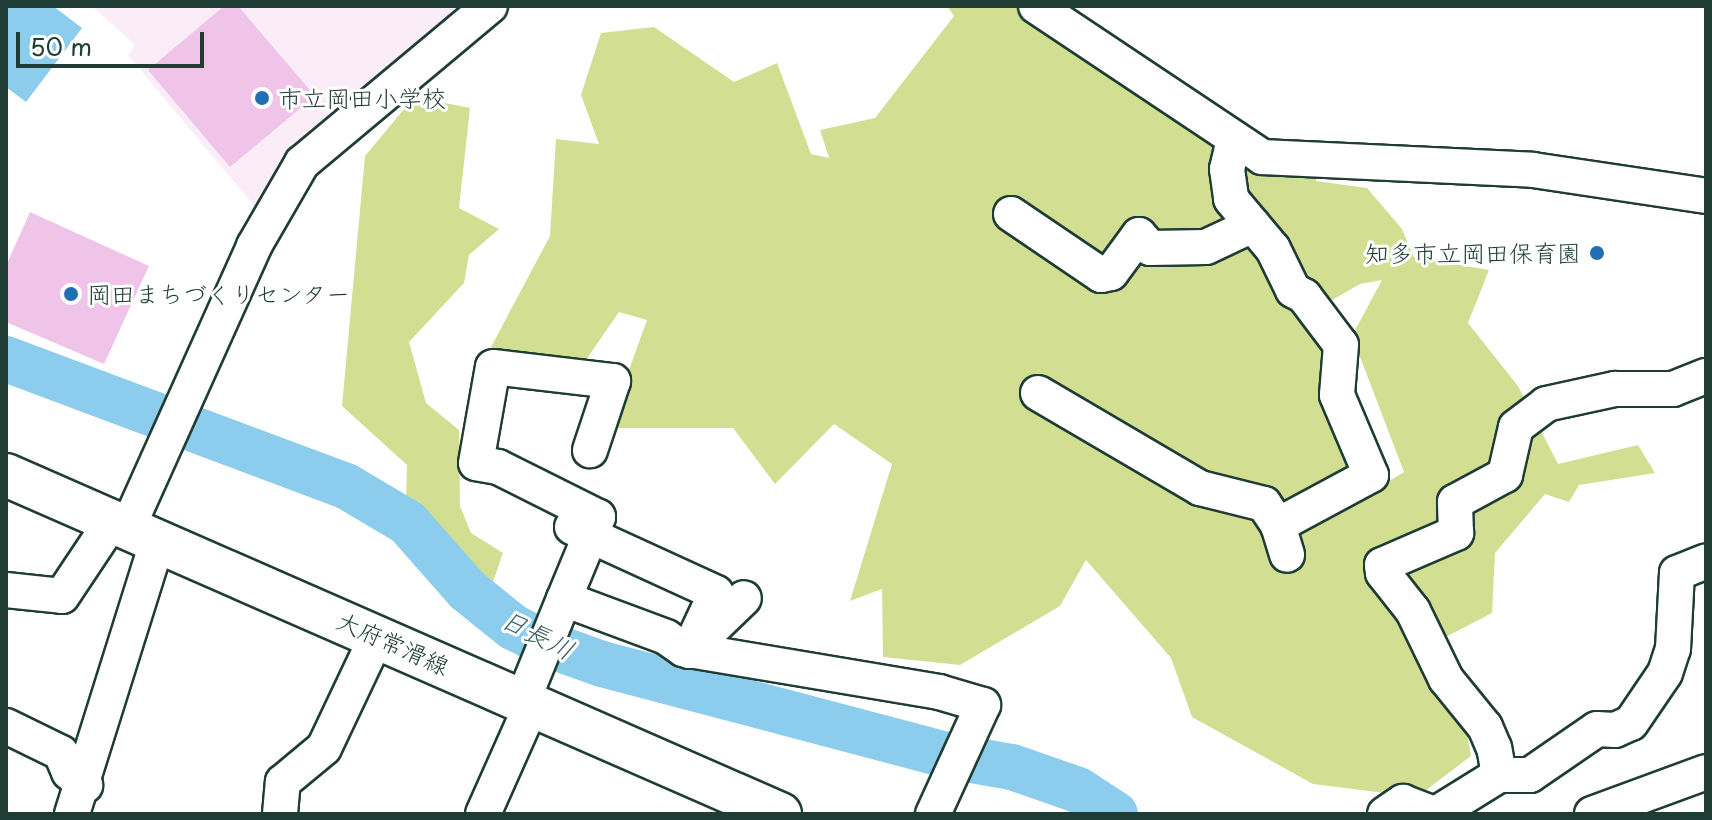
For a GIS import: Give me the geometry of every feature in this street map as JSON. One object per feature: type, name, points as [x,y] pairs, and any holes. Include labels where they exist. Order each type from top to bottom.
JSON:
[{"type":"main road","name":"大府常滑線","points":[[6,475],[780,814]]},
{"type":"street","points":[[78,800],[133,529],[175,424],[254,246],[302,163],[490,6]]},
{"type":"street","points":[[1036,6],[1262,157],[1294,162],[1533,170],[1706,196]]},
{"type":"street","points":[[1038,393],[1200,488],[1264,504],[1282,540],[1371,475],[1337,395],[1341,345],[1304,296],[1293,290],[1273,249],[1228,191],[1234,139]]},
{"type":"street","points":[[1011,214],[1101,275],[1111,273],[1139,235],[1150,248],[1206,247],[1253,225]]},
{"type":"street","points":[[483,814],[564,599],[580,530],[598,517],[498,467],[476,463],[493,367],[613,381],[590,450]]},
{"type":"street","points":[[1499,775],[1485,727],[1446,679],[1413,611],[1383,573],[1382,565],[1456,533],[1455,502],[1505,475],[1509,441],[1536,409],[1569,395],[1673,389],[1706,376]]},
{"type":"street","points":[[6,590],[62,596],[133,529]]},
{"type":"street","points":[[580,530],[716,593],[689,651]]},
{"type":"street","points":[[1385,814],[1403,802],[1435,814],[1499,775],[1530,775],[1597,729],[1615,730],[1631,723],[1665,673],[1673,649],[1677,573],[1706,561]]},
{"type":"street","points":[[689,651],[744,598]]},
{"type":"street","points":[[564,599],[666,637],[689,651],[939,692],[983,705],[933,814]]},
{"type":"street","points":[[280,814],[283,782],[324,748],[377,636]]},
{"type":"street","points":[[6,726],[61,753],[78,800]]},
{"type":"street","points":[[1592,814],[1706,772]]},
{"type":"shaded area","name":"市立岡田小学校","points":[[92,6],[471,6],[282,165],[256,208],[128,55],[135,45]]},
{"type":"green space","points":[[947,6],[1019,6],[1317,173],[1316,181],[1367,188],[1402,229],[1414,257],[1489,270],[1468,323],[1518,386],[1558,464],[1638,445],[1655,473],[1579,485],[1569,502],[1545,494],[1495,553],[1492,613],[1438,641],[1459,687],[1471,756],[1417,797],[1313,784],[1192,717],[1171,658],[1086,560],[1060,606],[960,665],[883,657],[882,589],[850,601],[892,464],[834,424],[775,484],[733,428],[608,428],[647,320],[619,312],[568,386],[491,347],[550,236],[556,139],[599,144],[581,95],[601,33],[654,27],[734,82],[777,63],[811,154],[829,158],[820,130],[875,118],[954,16]],"holes":[[[1382,280],[1352,336],[1404,472],[1307,531],[1241,494],[1286,514],[1366,474],[1335,348],[1309,313],[1360,284]]]},
{"type":"green space","points":[[414,97],[470,108],[459,208],[499,229],[469,255],[464,283],[409,342],[426,403],[459,430],[460,506],[471,533],[503,553],[493,582],[471,586],[448,558],[449,536],[406,504],[407,465],[342,406],[365,156]]},
{"type":"water","points":[[6,6],[53,6],[82,28],[26,102],[6,87]]},
{"type":"building","points":[[224,6],[238,6],[315,96],[230,167],[148,70]]},
{"type":"building","name":"岡田まちづくりセンター","points":[[30,212],[149,266],[104,364],[6,322],[6,266]]},
{"type":"waterway","name":"日長川","points":[[6,359],[346,486],[408,523],[467,590],[513,627],[546,644],[602,664],[955,757],[1012,767],[1078,790],[1115,814]]},
{"type":"place","name":"市立岡田小学校","points":[[262,98]]},
{"type":"place","name":"知多市立岡田保育園","points":[[1597,253]]},
{"type":"place","name":"岡田まちづくりセンター","points":[[71,294]]}]
